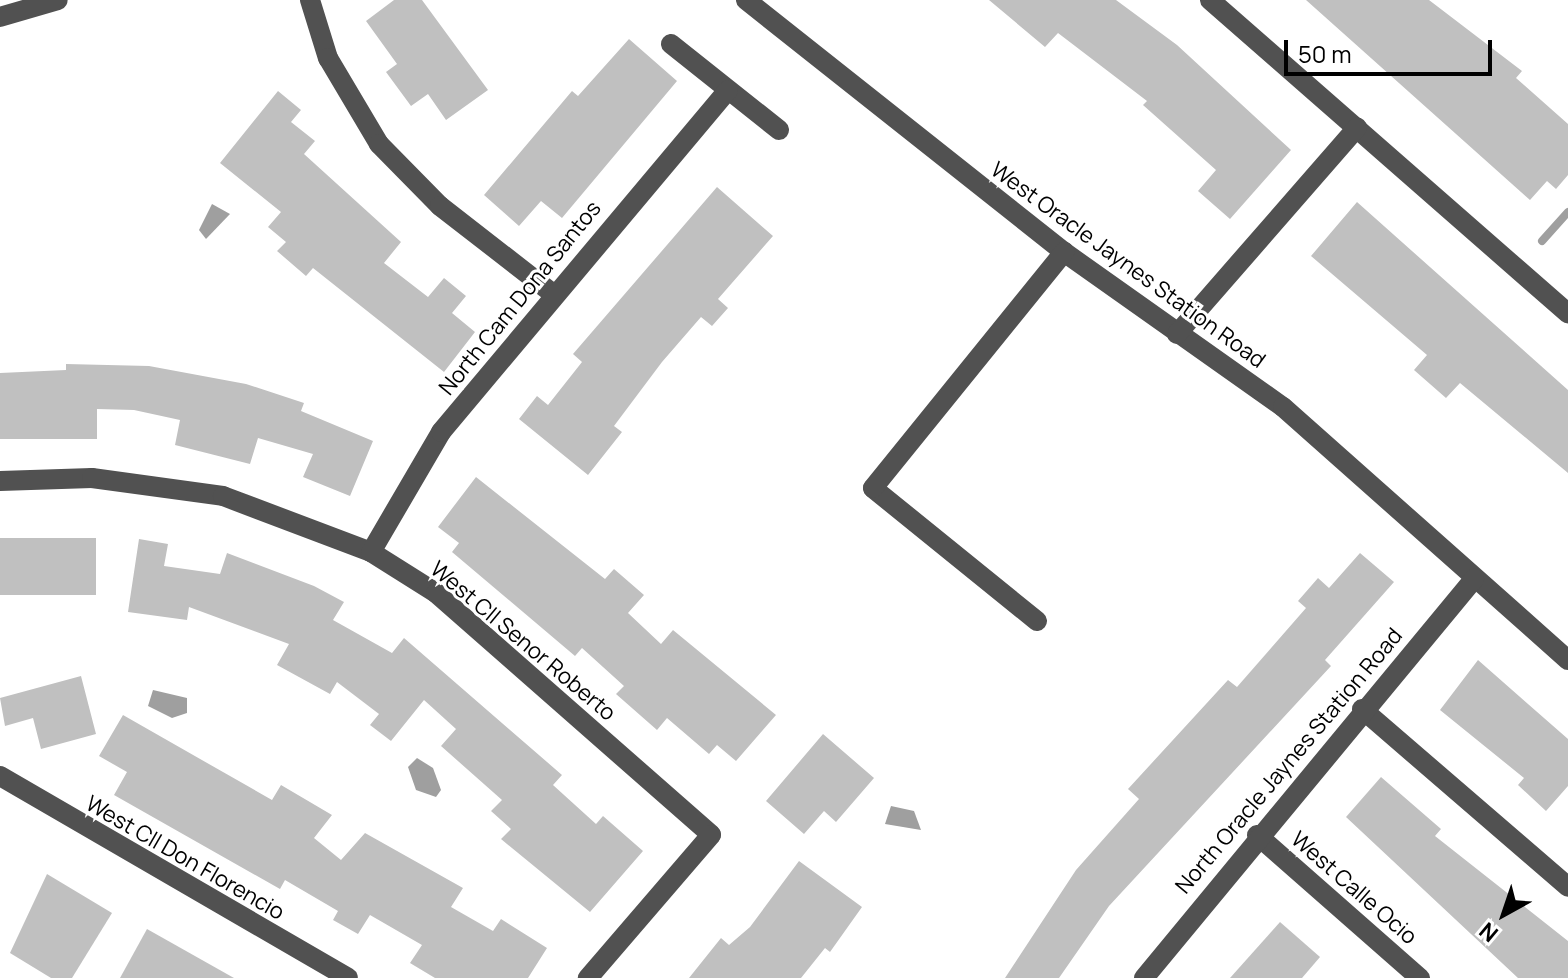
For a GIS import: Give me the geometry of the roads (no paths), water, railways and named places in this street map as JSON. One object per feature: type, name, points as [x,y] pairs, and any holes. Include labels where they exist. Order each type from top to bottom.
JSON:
[{"type":"street","points":[[0,17],[58,0]]},
{"type":"street","points":[[310,0],[328,58],[379,144],[440,206],[552,293]]},
{"type":"street","name":"West Oracle Jaynes Station Road","points":[[746,0],[1064,252],[1283,407],[1568,660]]},
{"type":"street","points":[[1210,0],[1568,313]]},
{"type":"street","points":[[671,44],[779,130]]},
{"type":"street","name":"North Cam Dona Santos","points":[[371,552],[441,432],[552,293],[728,90]]},
{"type":"street","points":[[1177,334],[1357,128]]},
{"type":"street","points":[[1037,621],[873,488],[1064,252]]},
{"type":"street","name":"West Cll Senor Roberto","points":[[0,481],[92,478],[223,496],[371,552],[436,593],[711,835],[588,978]]},
{"type":"street","name":"North Oracle Jaynes Station Road","points":[[1144,978],[1257,835],[1474,579]]},
{"type":"street","points":[[1362,709],[1568,887]]},
{"type":"street","name":"West Cll Don Florencio","points":[[0,776],[348,978]]},
{"type":"street","name":"West Calle Ocio","points":[[1257,835],[1420,978]]},
{"type":"waterway","points":[[1542,241],[1568,212]]}]
